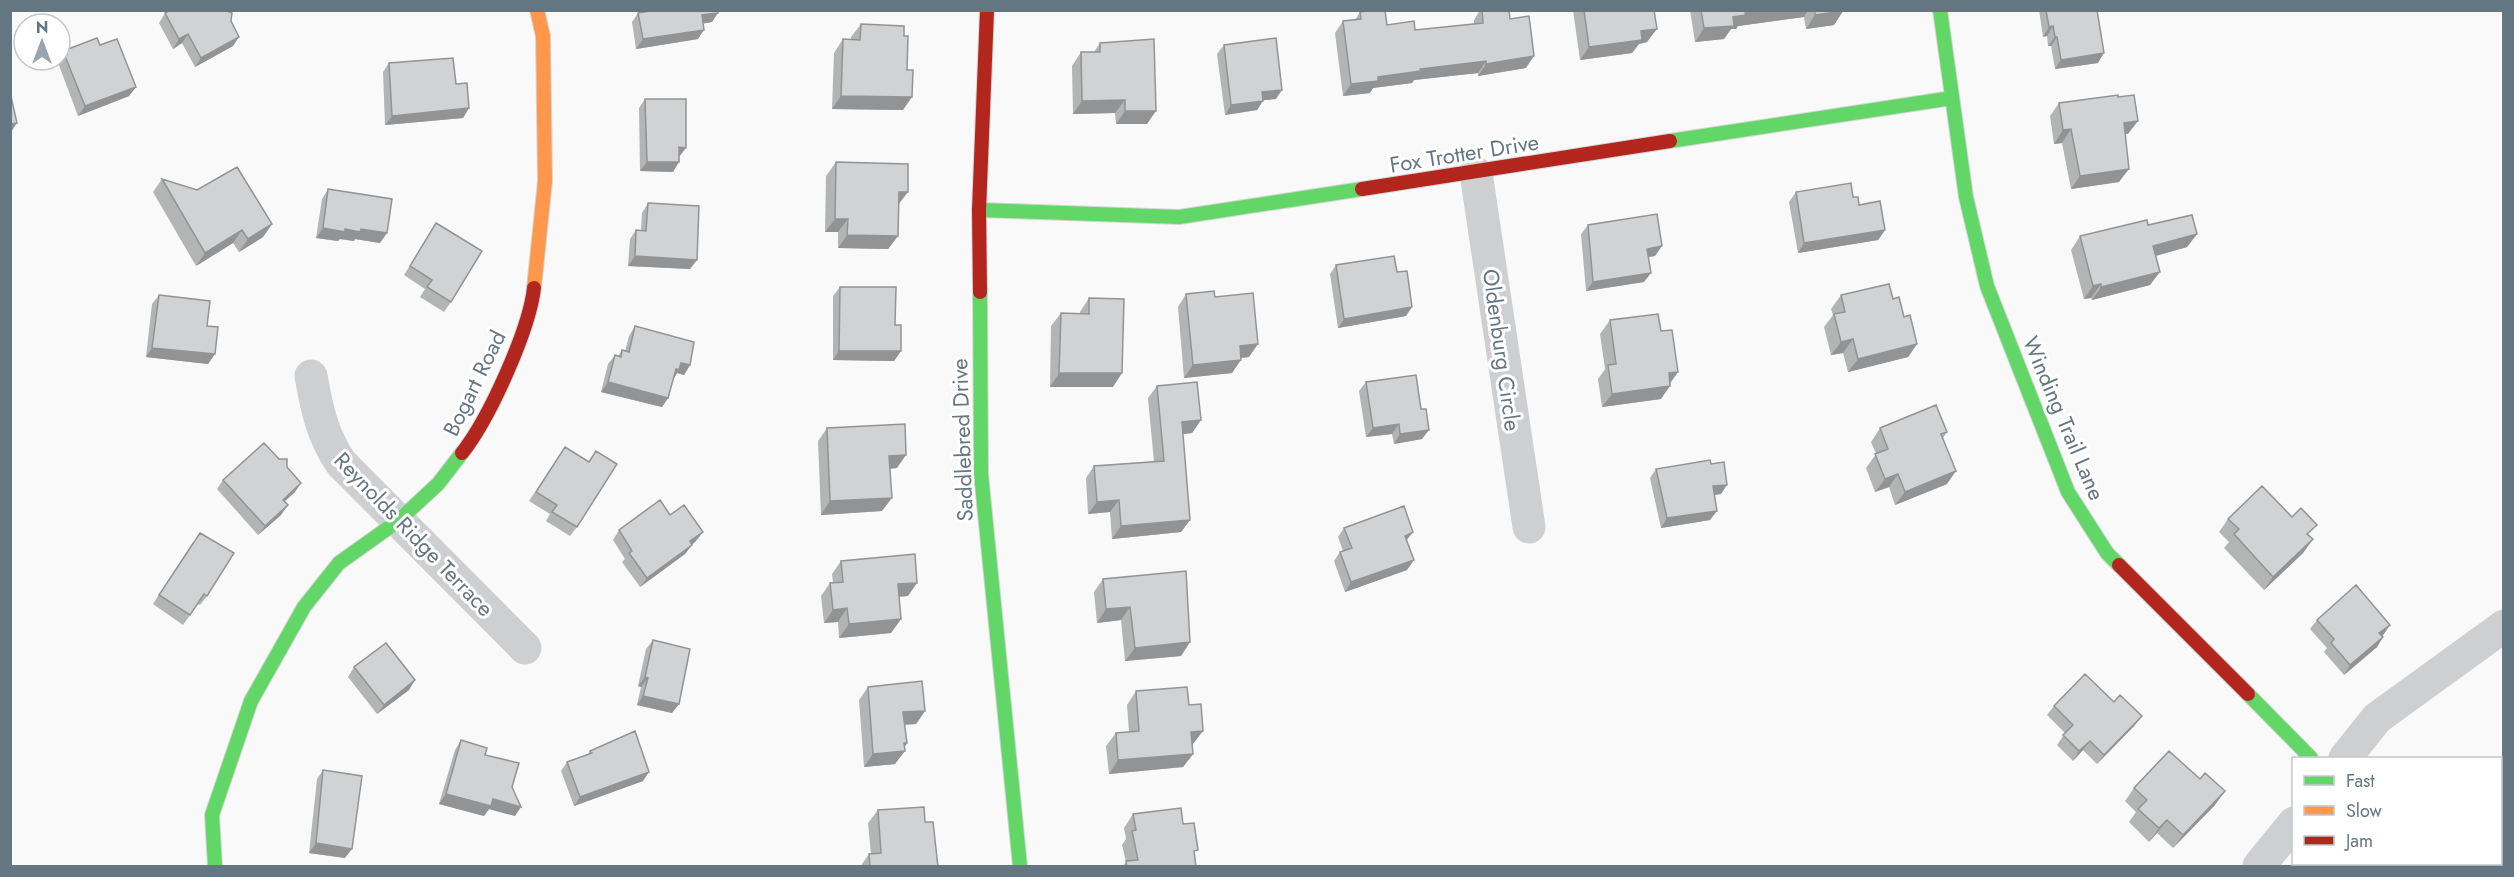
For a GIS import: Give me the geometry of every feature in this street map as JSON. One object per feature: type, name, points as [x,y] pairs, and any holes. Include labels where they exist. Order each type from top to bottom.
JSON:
[{"type":"street","name":"Bogart Road","points":[[214,867],[212,815],[251,701],[304,607],[339,563],[398,521],[438,484],[465,450],[499,389],[532,305],[545,181],[543,36],[537,10]]},
{"type":"street","name":"Saddlebred Drive","points":[[987,10],[979,210],[981,474],[1020,867]]},
{"type":"street","name":"Winding Trail Lane","points":[[1940,10],[1966,197],[1987,286],[2068,492],[2107,553],[2309,757]]},
{"type":"street","name":"Fox Trotter Drive","points":[[979,210],[1179,216],[1476,173],[1952,98]]},
{"type":"street","name":"Oldenburg Circle","points":[[1476,173],[1529,527]]},
{"type":"street","name":"Reynolds Ridge Terrace","points":[[311,376],[320,423],[327,443],[340,464],[525,648]]},
{"type":"street","points":[[2347,757],[2377,718],[2504,626]]},
{"type":"street","points":[[2259,867],[2292,826]]},
{"type":"building","points":[[171,10],[224,10],[232,13],[231,21],[239,37],[201,58],[188,34],[179,39],[165,13]]},
{"type":"building","points":[[649,10],[718,10],[718,13],[702,15],[704,30],[643,39],[638,13]]},
{"type":"building","points":[[1385,10],[1387,25],[1414,21],[1415,30],[1483,23],[1482,10],[1509,10],[1510,19],[1529,16],[1534,56],[1486,64],[1486,61],[1420,69],[1421,71],[1378,77],[1378,81],[1351,84],[1343,21],[1361,19],[1360,12]]},
{"type":"building","points":[[1584,10],[1654,10],[1657,29],[1641,31],[1642,40],[1589,47]]},
{"type":"building","points":[[1701,10],[1760,10],[1733,17],[1734,26],[1704,28]]},
{"type":"building","points":[[1815,10],[1843,10],[1843,11],[1815,15]]},
{"type":"building","points":[[2046,10],[2097,10],[2104,53],[2061,60],[2057,37],[2055,37],[2053,26],[2049,27]]},
{"type":"building","points":[[861,24],[904,26],[904,36],[908,36],[907,70],[913,70],[912,97],[841,96],[843,39],[860,40]]},
{"type":"building","points":[[97,38],[100,45],[117,39],[136,87],[85,106],[71,72],[72,48]]},
{"type":"building","points":[[1276,38],[1282,90],[1262,92],[1263,101],[1231,105],[1224,45]]},
{"type":"building","points":[[1154,39],[1156,111],[1125,111],[1125,100],[1082,101],[1081,52],[1100,52],[1100,43]]},
{"type":"building","points":[[453,58],[456,84],[467,83],[469,108],[392,116],[389,63]]},
{"type":"building","points":[[10,92],[17,123],[10,124]]},
{"type":"building","points":[[2118,95],[2118,97],[2134,95],[2138,121],[2124,123],[2129,169],[2080,176],[2071,129],[2063,130],[2059,103]]},
{"type":"building","points":[[645,99],[686,99],[686,148],[679,147],[679,162],[647,162]]},
{"type":"building","points":[[836,162],[908,164],[908,192],[899,192],[898,236],[847,235],[848,219],[835,219]]},
{"type":"building","points":[[237,167],[272,224],[248,239],[242,230],[205,253],[162,179],[197,190]]},
{"type":"building","points":[[1851,183],[1853,197],[1858,197],[1859,205],[1880,201],[1885,230],[1804,243],[1796,192]]},
{"type":"building","points":[[328,189],[392,199],[387,233],[361,229],[360,232],[345,229],[345,232],[323,228]]},
{"type":"building","points":[[648,203],[699,206],[697,260],[635,256],[636,230],[646,231]]},
{"type":"building","points":[[1657,214],[1662,246],[1647,249],[1651,273],[1593,282],[1588,225]]},
{"type":"building","points":[[2192,215],[2197,234],[2153,246],[2160,272],[2101,287],[2101,284],[2093,286],[2080,236],[2147,220],[2148,225]]},
{"type":"building","points":[[436,223],[482,251],[451,302],[427,287],[432,280],[410,266]]},
{"type":"building","points":[[1394,256],[1397,272],[1407,271],[1412,307],[1344,319],[1336,265]]},
{"type":"building","points":[[1889,284],[1893,299],[1899,297],[1904,317],[1910,315],[1917,344],[1858,359],[1853,339],[1841,342],[1834,314],[1845,312],[1841,295]]},
{"type":"building","points":[[840,287],[896,287],[895,325],[901,325],[901,351],[839,351]]},
{"type":"building","points":[[1214,291],[1215,297],[1253,293],[1258,344],[1240,346],[1241,360],[1193,365],[1186,294]]},
{"type":"building","points":[[159,295],[210,301],[207,326],[218,327],[215,354],[152,348]]},
{"type":"building","points":[[1089,298],[1124,299],[1122,373],[1059,373],[1061,313],[1089,314]]},
{"type":"building","points":[[1658,314],[1661,331],[1672,330],[1678,372],[1669,373],[1670,386],[1612,394],[1608,365],[1616,364],[1610,320]]},
{"type":"building","points":[[635,326],[694,342],[690,365],[681,363],[679,370],[676,369],[668,398],[608,382],[615,355],[621,357],[622,350],[629,352]]},
{"type":"building","points":[[1416,375],[1421,409],[1426,409],[1429,430],[1400,434],[1399,424],[1373,428],[1366,382]]},
{"type":"building","points":[[1197,382],[1201,420],[1182,422],[1190,520],[1121,526],[1119,500],[1097,502],[1094,466],[1164,461],[1157,386]]},
{"type":"building","points":[[1936,405],[1947,432],[1941,434],[1956,471],[1905,492],[1898,474],[1885,479],[1875,454],[1888,449],[1880,428]]},
{"type":"building","points":[[905,424],[906,455],[889,456],[892,498],[830,501],[827,428]]},
{"type":"building","points":[[264,443],[279,459],[287,459],[287,467],[301,483],[283,500],[288,505],[265,526],[223,480]]},
{"type":"building","points":[[565,447],[589,462],[596,451],[617,464],[577,527],[552,512],[557,505],[536,492]]},
{"type":"building","points":[[1710,460],[1711,464],[1724,462],[1727,485],[1713,486],[1717,511],[1667,518],[1656,469]]},
{"type":"building","points":[[2262,486],[2292,517],[2301,508],[2317,525],[2307,534],[2313,539],[2273,577],[2234,534],[2239,529],[2228,519]]},
{"type":"building","points":[[660,500],[670,515],[684,505],[703,532],[690,541],[692,545],[647,578],[629,553],[632,551],[619,530]]},
{"type":"building","points":[[1404,506],[1413,532],[1405,536],[1414,560],[1351,582],[1340,552],[1352,548],[1344,528]]},
{"type":"building","points":[[200,533],[234,553],[207,596],[204,594],[190,615],[159,595]]},
{"type":"building","points":[[915,554],[917,583],[898,584],[901,619],[849,624],[847,608],[833,610],[830,583],[843,582],[841,561]]},
{"type":"building","points":[[1186,571],[1190,642],[1135,648],[1130,607],[1106,609],[1103,579]]},
{"type":"building","points":[[2356,585],[2390,625],[2379,633],[2383,637],[2350,665],[2331,643],[2334,639],[2317,620]]},
{"type":"building","points":[[653,640],[690,649],[679,704],[643,696]]},
{"type":"building","points":[[386,643],[415,680],[384,705],[354,667]]},
{"type":"building","points":[[2085,674],[2114,702],[2120,695],[2142,716],[2104,755],[2090,741],[2079,751],[2063,735],[2073,725],[2054,706]]},
{"type":"building","points":[[922,681],[925,711],[903,712],[907,743],[904,743],[905,751],[873,754],[868,687]]},
{"type":"building","points":[[1187,687],[1189,705],[1201,704],[1203,731],[1191,732],[1193,754],[1118,760],[1116,733],[1139,731],[1136,691]]},
{"type":"building","points":[[635,731],[649,772],[580,797],[567,762],[592,753],[590,751]]},
{"type":"building","points":[[461,740],[487,748],[485,755],[519,763],[512,787],[521,807],[493,799],[491,806],[446,794]]},
{"type":"building","points":[[2169,751],[2200,779],[2205,773],[2225,791],[2183,835],[2167,820],[2159,828],[2138,809],[2147,800],[2134,788]]},
{"type":"building","points":[[323,770],[362,776],[352,849],[316,843]]},
{"type":"building","points":[[2502,785],[2504,787],[2504,824],[2502,826]]},
{"type":"building","points":[[924,807],[925,822],[933,822],[938,867],[870,867],[869,854],[881,853],[878,810]]},
{"type":"building","points":[[1181,808],[1183,824],[1194,823],[1198,850],[1194,851],[1196,867],[1127,867],[1126,861],[1138,860],[1132,831],[1136,830],[1133,814]]},
{"type":"building","points":[[2395,865],[2397,867],[2380,867]]},
{"type":"traffic: fast","points":[[1940,10],[1966,197],[1987,286],[2068,492],[2107,553],[2119,565]]},
{"type":"traffic: fast","points":[[1670,141],[1952,98]]},
{"type":"traffic: fast","points":[[979,210],[1179,217],[1362,189]]},
{"type":"traffic: fast","points":[[980,292],[981,474],[1020,866]]},
{"type":"traffic: fast","points":[[215,866],[212,815],[251,701],[304,607],[339,563],[398,521],[438,484],[462,453]]},
{"type":"traffic: fast","points":[[2248,694],[2310,757]]},
{"type":"traffic: slow","points":[[534,288],[545,181],[543,36],[537,10]]},
{"type":"traffic: jam","points":[[980,292],[979,210],[987,10]]},
{"type":"traffic: jam","points":[[1362,189],[1670,141]]},
{"type":"traffic: jam","points":[[462,453],[484,419],[506,374],[531,306],[534,288]]},
{"type":"traffic: jam","points":[[2119,565],[2248,694]]}]
